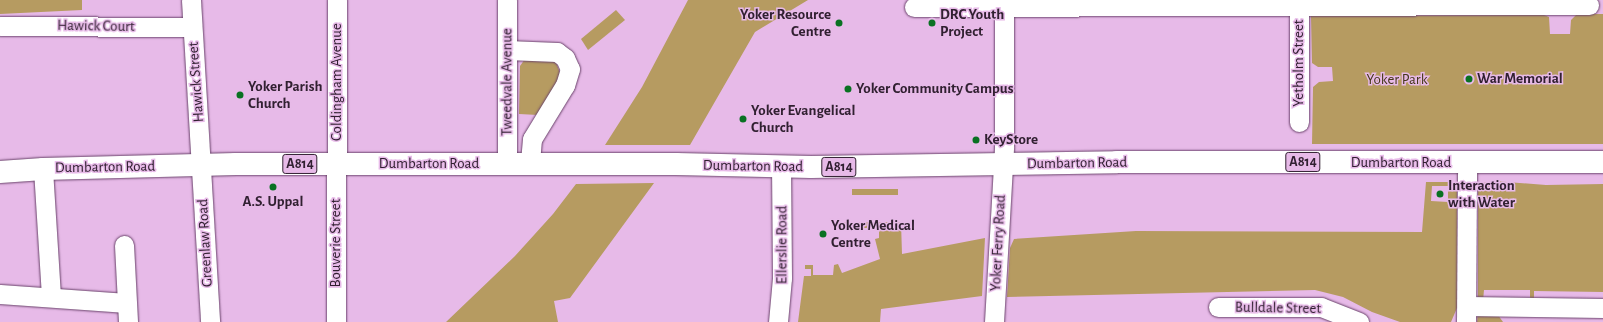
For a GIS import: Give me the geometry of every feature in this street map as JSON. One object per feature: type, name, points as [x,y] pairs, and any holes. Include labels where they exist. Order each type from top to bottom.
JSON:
[{"type":"main road","name":"Dumbarton Road","points":[[0,172],[43,169],[201,165],[336,164],[676,164],[781,167],[1603,162]]},
{"type":"street","name":"Hawick Street","points":[[191,0],[201,165]]},
{"type":"street","name":"Coldingham Avenue","points":[[336,164],[337,0]]},
{"type":"street","name":"Tweedvale Avenue","points":[[507,0],[507,164]]},
{"type":"street","points":[[914,7],[1004,3],[1589,5]]},
{"type":"street","name":"Yoker Ferry Road","points":[[994,322],[1002,165],[1004,3]]},
{"type":"street","name":"Yetholm Street","points":[[1299,4],[1299,122]]},
{"type":"street","name":"Hawick Court","points":[[0,26],[192,27]]},
{"type":"street","points":[[507,50],[550,50],[561,54],[569,66],[568,79],[532,139],[530,164]]},
{"type":"street","points":[[1467,163],[1467,314],[1603,308]]},
{"type":"street","name":"Bouverie Street","points":[[336,164],[336,322]]},
{"type":"street","name":"Greenlaw Road","points":[[201,165],[210,322]]},
{"type":"street","name":"Ellerslie Road","points":[[778,322],[782,278],[781,167]]},
{"type":"street","points":[[43,169],[50,297]]},
{"type":"street","points":[[124,245],[128,322]]},
{"type":"street","points":[[0,294],[127,303]]},
{"type":"street","name":"Bulldale Street","points":[[1218,307],[1299,314],[1332,309],[1359,322]]},
{"type":"green space","points":[[0,0],[82,0],[82,10],[0,14]]},
{"type":"green space","points":[[688,0],[808,0],[755,32],[690,145],[605,145],[642,87]]},
{"type":"green space","points":[[616,10],[625,20],[588,50],[581,39]]},
{"type":"green space","name":"Yoker Park","points":[[1577,14],[1603,14],[1603,144],[1312,144],[1313,87],[1319,82],[1333,81],[1332,67],[1318,67],[1312,63],[1311,16],[1544,15],[1549,17],[1550,34],[1570,34],[1571,20]]},
{"type":"green space","points":[[543,56],[556,62],[561,76],[538,115],[519,114],[520,66],[525,59]]},
{"type":"green space","points":[[1494,181],[1546,185],[1603,184],[1603,292],[1534,291],[1534,302],[1530,302],[1530,290],[1484,290],[1483,301],[1478,301],[1478,192],[1483,183]]},
{"type":"green space","points":[[1426,182],[1451,182],[1457,188],[1457,308],[1451,322],[1400,322],[1372,312],[1343,297],[1315,290],[1007,297],[1010,248],[1014,239],[1136,231],[1422,232]],"holes":[[[1432,186],[1448,186],[1448,202],[1431,201]]]},
{"type":"green space","points":[[654,183],[570,298],[554,301],[558,322],[446,322],[515,256],[553,214],[576,184]]},
{"type":"green space","points":[[852,189],[898,189],[898,195],[852,195]]},
{"type":"green space","points":[[838,222],[871,222],[871,228],[838,228]]},
{"type":"green space","points":[[875,222],[901,222],[902,254],[985,238],[982,296],[881,309],[880,322],[798,322],[804,276],[811,276],[811,269],[805,269],[805,265],[813,265],[813,275],[833,275],[834,265],[838,264],[842,273],[880,259],[875,239],[879,238],[879,228],[875,228]]},
{"type":"green space","points":[[1478,313],[1498,315],[1503,322],[1477,322]]},
{"type":"place","name":"Yoker Resource Centre","points":[[839,23]]},
{"type":"place","name":"DRC Youth Project","points":[[932,23]]},
{"type":"place","name":"War Memorial","points":[[1469,79]]},
{"type":"place","name":"Yoker Community Campus","points":[[848,89]]},
{"type":"place","name":"Yoker Parish Church","points":[[240,95]]},
{"type":"place","name":"Yoker Evangelical Church","points":[[743,119]]},
{"type":"place","name":"KeyStore","points":[[976,140]]},
{"type":"place","name":"A.S. Uppal","points":[[273,187]]},
{"type":"place","name":"Interaction with Water","points":[[1440,194]]},
{"type":"place","name":"Yoker Medical Centre","points":[[823,234]]}]
